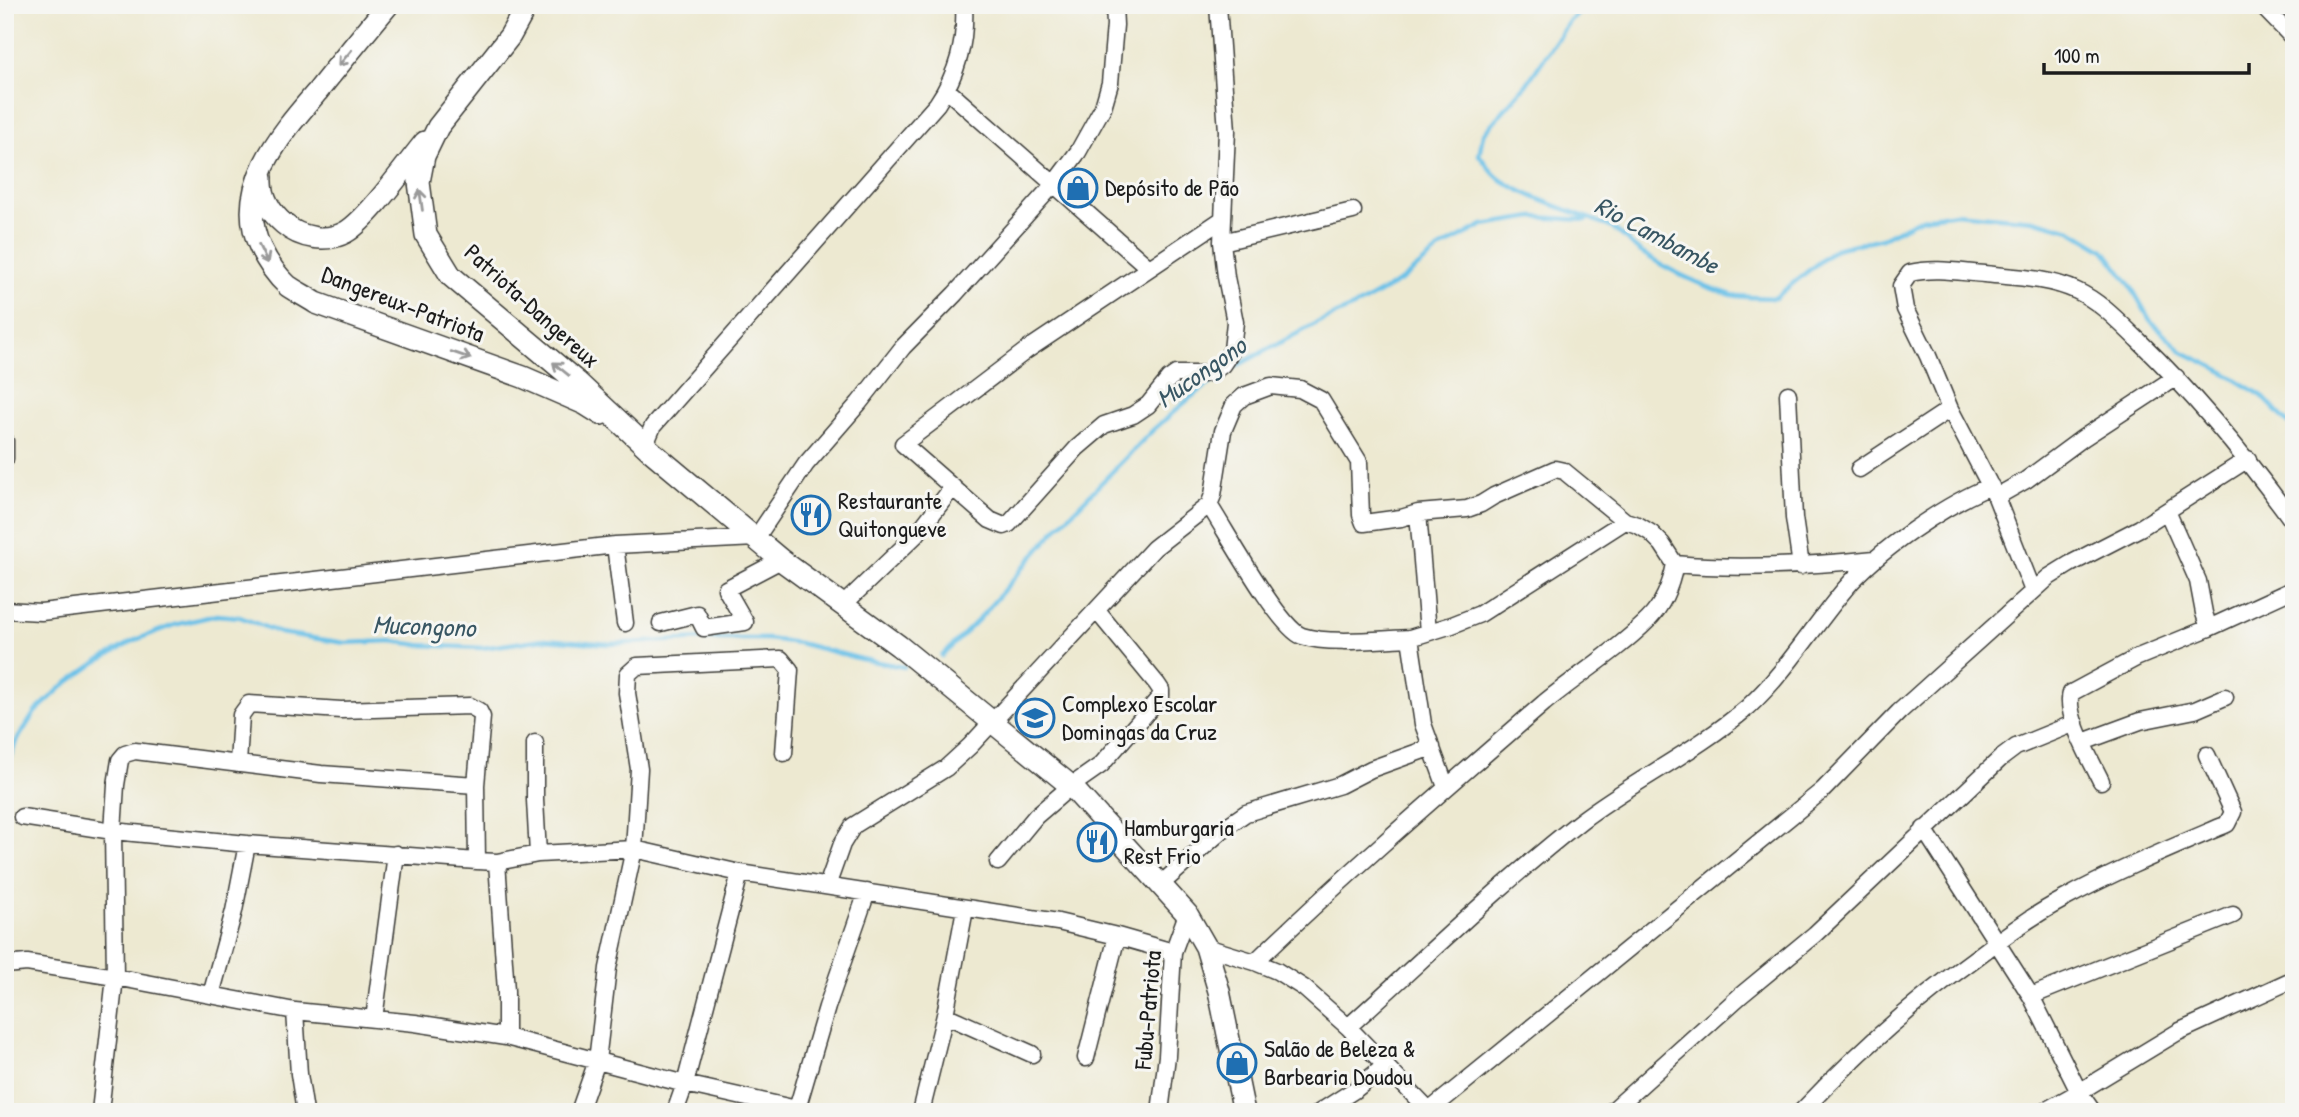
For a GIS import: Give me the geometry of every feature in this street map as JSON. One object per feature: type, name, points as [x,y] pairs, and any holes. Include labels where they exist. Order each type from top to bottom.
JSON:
[{"type":"street","name":"Dangereux-Patriota","points":[[388,5],[288,125],[263,164],[255,184],[253,204],[255,237],[268,263],[288,285],[316,303],[523,377],[585,404],[649,447]]},
{"type":"street","points":[[964,5],[964,37],[947,90],[653,426],[647,440],[649,447],[781,560],[899,646],[1071,786],[1161,884],[1187,914],[1206,947],[1219,991],[1244,1112]]},
{"type":"street","points":[[756,538],[806,464],[859,403],[903,346],[955,294],[1054,184],[1078,152],[1103,107],[1113,62],[1114,5]]},
{"type":"street","points":[[1218,5],[1227,131],[1222,242],[1235,322],[1232,350],[1222,365],[1204,374],[1176,374],[1148,405],[1133,415],[1104,425],[1077,448],[1009,524],[999,525],[990,520],[903,444],[1027,350],[1223,219]]},
{"type":"street","points":[[2262,5],[2294,39]]},
{"type":"street","name":"Patriota-Dangereux","points":[[523,11],[438,127],[424,156],[419,182],[426,235],[451,276],[577,382],[649,447]]},
{"type":"street","points":[[947,90],[1149,268]]},
{"type":"street","points":[[263,164],[261,186],[266,202],[276,217],[290,229],[307,237],[328,238],[346,232],[367,212],[438,127]]},
{"type":"street","points":[[1222,242],[1353,211]]},
{"type":"street","points":[[2033,591],[1994,491],[1950,408],[1905,309],[1901,286],[1910,273],[1922,270],[2035,279],[2077,291],[2108,312],[2176,377],[2248,459],[2294,523]]},
{"type":"street","points":[[1348,1027],[1497,892],[1582,821],[1623,791],[1718,730],[1748,706],[1792,660],[1845,589],[1896,542],[1965,498],[2026,480],[2083,438],[2176,377]]},
{"type":"street","points":[[827,886],[842,844],[853,826],[946,768],[970,746],[1154,548],[1209,505],[1216,481],[1223,431],[1234,405],[1244,396],[1271,386],[1300,389],[1321,400],[1359,462],[1361,515],[1364,523],[1401,519],[1418,513],[1466,509],[1555,469],[1564,471],[1625,521],[1639,525],[1651,533],[1675,564],[1671,586],[1649,619],[1446,787],[1255,962]]},
{"type":"street","points":[[1788,394],[1794,518],[1801,566]]},
{"type":"street","points":[[1859,469],[1950,408]]},
{"type":"street","points":[[5,440],[5,459]]},
{"type":"street","points":[[1206,947],[1277,971],[1304,988],[1348,1027],[1430,1111],[1823,790],[1899,712],[2060,569],[2140,528],[2248,459]]},
{"type":"street","points":[[843,605],[916,536],[953,487]]},
{"type":"street","points":[[1209,505],[1275,610],[1299,635],[1316,640],[1410,638],[1480,614],[1625,521]]},
{"type":"street","points":[[2167,511],[2198,581],[2204,613],[2210,628]]},
{"type":"street","points":[[1418,513],[1428,632]]},
{"type":"street","points":[[5,610],[41,612],[615,545],[756,538]]},
{"type":"street","points":[[615,545],[625,623]]},
{"type":"street","points":[[1675,564],[1742,568],[1875,559]]},
{"type":"street","points":[[661,623],[697,614],[704,628],[745,622],[726,589],[781,560]]},
{"type":"street","points":[[2101,781],[2068,701],[2076,688],[2138,657],[2210,628],[2294,589]]},
{"type":"street","points":[[998,862],[1037,816],[1071,786],[1101,765],[1161,696],[1157,684],[1097,611]]},
{"type":"street","points":[[1410,638],[1423,724],[1446,787]]},
{"type":"street","points":[[579,1112],[597,1061],[608,968],[634,849],[639,769],[627,693],[628,674],[637,666],[781,659],[790,670],[783,753]]},
{"type":"street","points":[[2083,742],[2140,720],[2195,710],[2225,697]]},
{"type":"street","points":[[238,764],[241,715],[249,704],[341,710],[470,706],[479,711],[482,717],[477,785],[477,861]]},
{"type":"street","points":[[1611,1112],[1740,996],[1815,934],[2000,759],[2016,747],[2075,723]]},
{"type":"street","points":[[536,743],[538,855]]},
{"type":"street","points":[[1161,884],[1227,826],[1246,813],[1340,785],[1371,769],[1432,747]]},
{"type":"street","points":[[100,1112],[115,977],[113,831],[116,785],[120,760],[125,754],[135,751],[321,774],[477,785]]},
{"type":"street","points":[[1801,1112],[1890,1024],[1995,943],[2061,900],[2149,857],[2227,824],[2233,812],[2207,755]]},
{"type":"street","points":[[22,817],[113,831],[247,844],[477,861],[497,862],[538,855],[634,849],[740,873],[965,909],[1014,914],[1117,936],[1173,952]]},
{"type":"street","points":[[1924,830],[2031,996],[2093,1112]]},
{"type":"street","points":[[211,995],[234,911],[247,844]]},
{"type":"street","points":[[374,1019],[396,854]]},
{"type":"street","points":[[497,862],[506,991],[506,1037]]},
{"type":"street","points":[[675,1112],[685,1084],[740,873]]},
{"type":"street","points":[[5,965],[27,963],[296,1011],[415,1023],[506,1037],[685,1084],[804,1110],[827,1007],[867,892]]},
{"type":"street","points":[[921,1112],[945,1015],[965,909]]},
{"type":"street","name":"Fubu-Patriota","points":[[1160,1112],[1167,1056],[1173,952],[1187,914]]},
{"type":"street","points":[[2031,996],[2233,915]]},
{"type":"street","points":[[1086,1058],[1117,936]]},
{"type":"street","points":[[2043,1112],[2178,1032],[2294,979]]},
{"type":"street","points":[[296,1011],[299,1074],[305,1112]]},
{"type":"street","points":[[945,1015],[1032,1054]]},
{"type":"street","points":[[1320,1112],[1356,1089],[1386,1065]]},
{"type":"waterway","name":"Rio Cambambe","points":[[1589,5],[1570,20],[1526,85],[1483,134],[1479,155],[1494,174],[1513,187],[1613,229],[1641,252],[1685,277],[1721,292],[1743,297],[1775,298],[1835,249],[1882,238],[1922,218],[1956,213],[2032,220],[2071,230],[2104,250],[2129,283],[2150,320],[2183,352],[2224,372],[2261,395],[2294,429]]},
{"type":"waterway","name":"Mucongono","points":[[942,656],[979,619],[1058,527],[1153,430],[1190,398],[1231,369],[1317,323],[1360,304],[1402,280],[1441,248],[1483,225],[1534,217],[1586,220]]},
{"type":"waterway","name":"Mucongono","points":[[5,770],[16,742],[35,712],[63,686],[133,641],[174,625],[217,615],[240,617],[280,633],[345,643],[391,641],[482,648],[544,639],[609,644],[767,639],[799,643],[904,667]]},
{"type":"place","name":"Depósito de Pão","points":[[1078,188]]},
{"type":"place","name":"Restaurante Quitongueve","points":[[811,515]]},
{"type":"place","name":"Complexo Escolar Domingas da Cruz","points":[[1035,718]]},
{"type":"place","name":"Hamburgaria Rest Frio","points":[[1097,842]]},
{"type":"place","name":"Salão de Beleza & Barbearia Doudou","points":[[1237,1063]]}]
